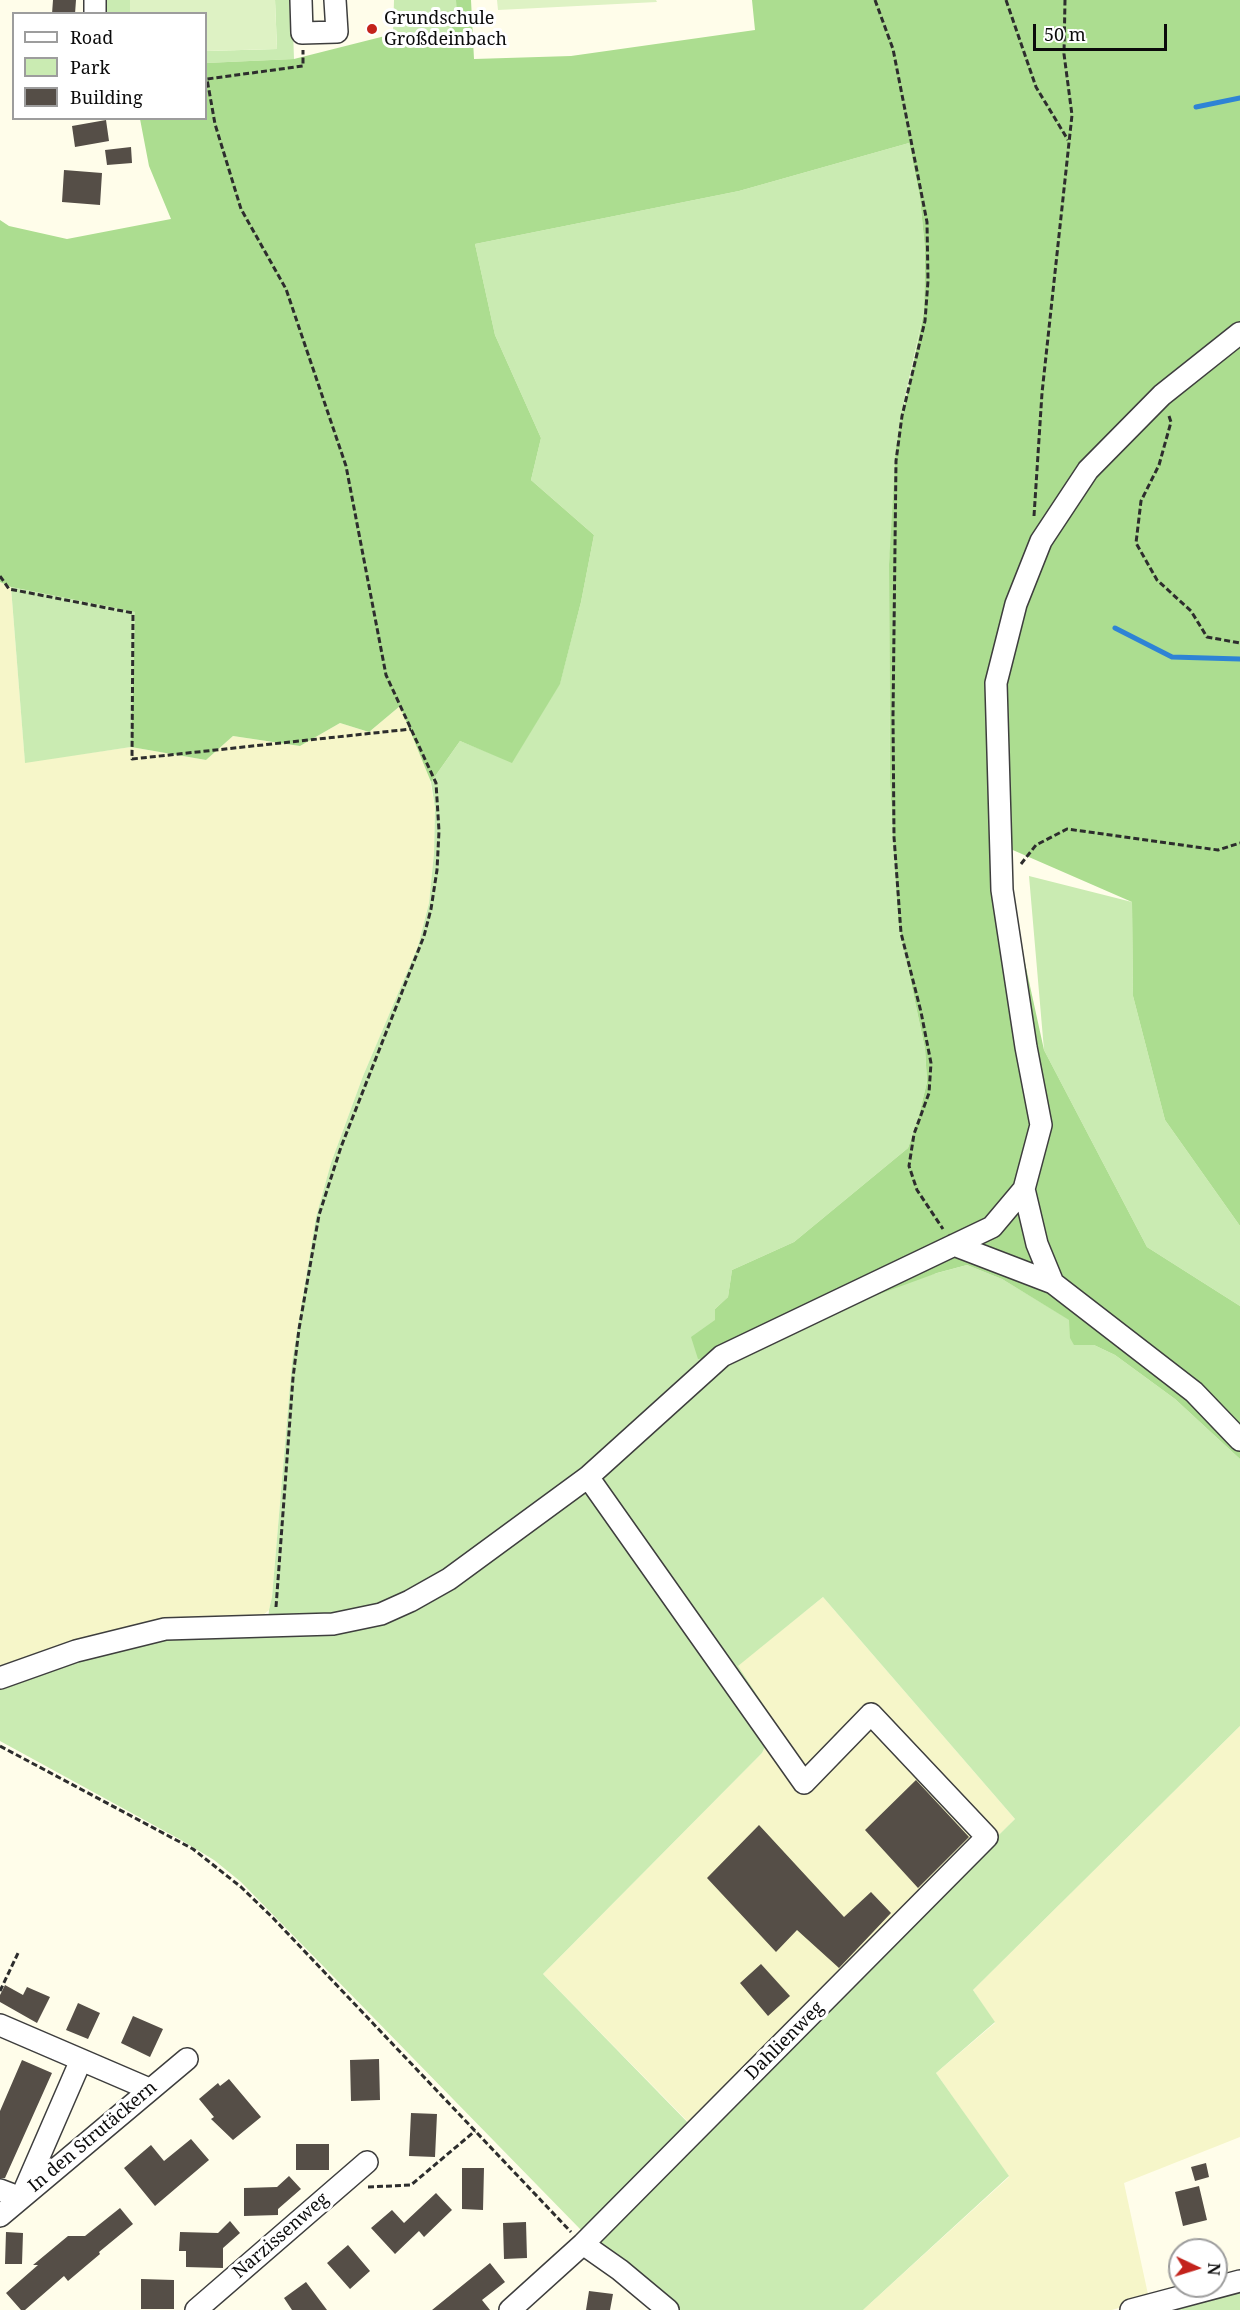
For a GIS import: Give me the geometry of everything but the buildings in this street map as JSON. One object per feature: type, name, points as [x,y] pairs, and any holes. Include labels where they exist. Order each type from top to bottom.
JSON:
[{"type":"street","points":[[301,0],[302,33],[337,32],[335,0]]},
{"type":"street","points":[[0,1678],[76,1651],[165,1629],[333,1624],[381,1614],[410,1601],[449,1579],[588,1477],[722,1356],[992,1227],[1024,1189],[1041,1125],[1026,1047],[1002,890],[996,683],[1016,604],[1041,541],[1088,470],[1162,395],[1240,333]]},
{"type":"street","points":[[1024,1189],[1037,1244],[1053,1283]]},
{"type":"street","points":[[954,1245],[1053,1283],[1194,1392],[1240,1440]]},
{"type":"street","name":"Dahlienweg","points":[[510,2310],[583,2244],[987,1837],[871,1714],[804,1783],[588,1477]]},
{"type":"street","points":[[0,2025],[149,2089]]},
{"type":"street","name":"In den Strutäckern","points":[[0,2216],[187,2058]]},
{"type":"street","points":[[0,2190],[21,2198],[81,2060]]},
{"type":"street","name":"Narzissenweg","points":[[196,2310],[367,2162]]},
{"type":"street","points":[[583,2244],[620,2270],[668,2310]]},
{"type":"street","points":[[1131,2310],[1240,2281]]},
{"type":"path","points":[[875,0],[893,49],[927,222],[928,280],[925,321],[902,416],[896,461],[894,837],[901,933],[931,1063],[929,1093],[914,1134],[909,1166],[917,1190],[954,1245]]},
{"type":"path","points":[[1006,0],[1036,87],[1068,142],[1070,133]]},
{"type":"path","points":[[1041,541],[1034,515],[1042,393],[1072,115],[1064,54],[1065,0]]},
{"type":"path","points":[[207,79],[303,66]]},
{"type":"path","points":[[207,84],[215,123],[241,209],[286,289],[346,466],[386,675],[436,783],[439,831],[431,909],[424,936],[340,1147],[320,1215],[310,1261],[292,1378],[275,1627]]},
{"type":"path","points":[[1162,395],[1171,422],[1160,465],[1141,501],[1136,543],[1156,580],[1191,611],[1207,637],[1240,643]]},
{"type":"path","points":[[0,576],[9,589],[133,613],[132,759],[411,729]]},
{"type":"path","points":[[1002,890],[1036,845],[1067,829],[1218,850],[1240,843]]},
{"type":"path","points":[[0,1746],[193,1849],[217,1868],[273,1918],[583,2244]]},
{"type":"path","points":[[0,1991],[19,1951]]},
{"type":"path","points":[[337,2188],[411,2186],[475,2131]]},
{"type":"green space","points":[[102,0],[130,0],[130,12],[102,12]]},
{"type":"green space","points":[[130,0],[275,0],[277,49],[207,51],[207,12],[130,12]]},
{"type":"green space","points":[[275,0],[292,0],[294,59],[207,63],[207,51],[277,49]]},
{"type":"green space","points":[[394,0],[456,0],[457,23],[430,46],[393,34]]},
{"type":"green space","points":[[456,0],[471,0],[474,59],[571,56],[755,30],[752,0],[1240,0],[1240,1226],[1165,1120],[1133,996],[1132,902],[999,844],[1044,1050],[1147,1247],[1240,1306],[1240,1459],[1175,1399],[1115,1355],[1094,1345],[1074,1345],[1070,1338],[1069,1320],[1002,1279],[967,1265],[937,1273],[841,1308],[722,1356],[698,1359],[691,1337],[715,1320],[715,1309],[728,1297],[732,1270],[794,1242],[908,1148],[927,1082],[925,1049],[898,921],[890,782],[889,564],[896,448],[924,311],[925,250],[920,198],[909,143],[739,191],[475,244],[495,335],[541,438],[531,480],[594,535],[581,602],[560,684],[512,763],[460,741],[431,782],[400,706],[369,732],[340,723],[300,746],[233,736],[206,760],[131,747],[135,612],[11,587],[0,582],[0,220],[9,226],[67,239],[171,219],[149,166],[140,120],[207,120],[207,63],[294,59],[393,34],[430,46],[457,23]]},
{"type":"green space","points":[[497,0],[656,0],[657,2],[498,10]]},
{"type":"green space","points":[[909,143],[920,198],[925,250],[924,311],[905,397],[889,564],[890,782],[898,921],[925,1049],[927,1082],[908,1148],[794,1242],[732,1270],[728,1297],[715,1309],[837,1300],[967,1265],[1002,1279],[1070,1320],[1070,1338],[1094,1345],[1115,1355],[1175,1399],[1240,1459],[1240,1726],[973,1990],[995,2022],[936,2073],[1009,2176],[863,2310],[677,2310],[580,2229],[241,1882],[214,1860],[181,1840],[0,1741],[0,1685],[35,1671],[154,1639],[267,1634],[292,1362],[316,1217],[331,1163],[363,1076],[418,946],[429,903],[434,853],[435,808],[431,782],[460,741],[512,762],[560,683],[581,602],[594,535],[531,480],[541,438],[495,335],[475,244],[739,191]],"holes":[[[823,1597],[1015,1819],[697,2132],[543,1974],[762,1753],[776,1724],[738,1666]]]},
{"type":"green space","points":[[0,582],[11,587],[25,762],[131,747],[206,760],[233,736],[300,746],[340,723],[369,732],[400,706],[429,775],[435,808],[434,853],[429,903],[418,946],[363,1076],[331,1163],[316,1217],[292,1362],[269,1610],[262,1616],[249,1620],[0,1673]]},
{"type":"green space","points":[[11,587],[135,612],[131,747],[25,763]]},
{"type":"green space","points":[[1029,876],[1132,902],[1133,996],[1165,1120],[1240,1226],[1240,1306],[1147,1247],[1044,1050]]},
{"type":"green space","points":[[823,1597],[1015,1819],[698,2132],[543,1974],[762,1753],[775,1724],[737,1666]]},
{"type":"green space","points":[[1240,1726],[1240,2137],[1124,2183],[1149,2299],[1112,2310],[863,2310],[1009,2177],[936,2073],[995,2023],[973,1990]]},
{"type":"green space","points":[[1240,2287],[1240,2310],[1150,2310],[1197,2298],[1228,2298],[1228,2290]]},
{"type":"waterway","points":[[1196,107],[1240,98]]},
{"type":"waterway","points":[[1115,628],[1172,657],[1240,659]]},
{"type":"place","name":"Grundschule Großdeinbach","points":[[372,29]]}]
